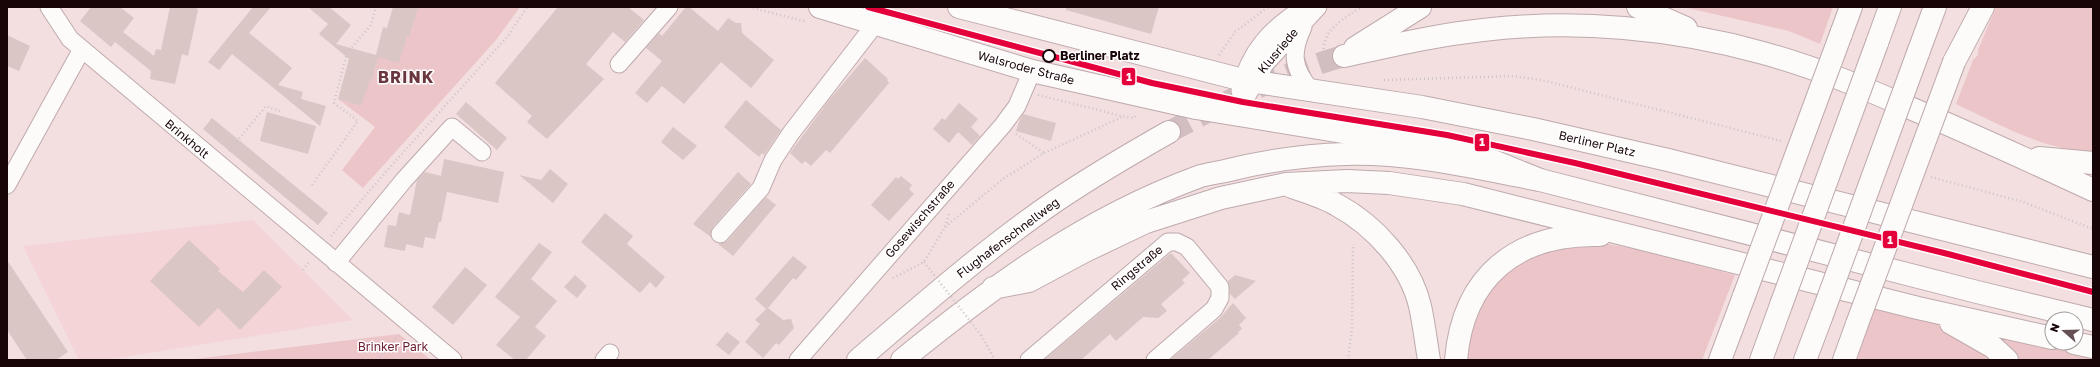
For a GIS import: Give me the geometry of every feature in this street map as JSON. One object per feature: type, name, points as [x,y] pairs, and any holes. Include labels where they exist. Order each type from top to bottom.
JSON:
[{"type":"main road","name":"Walsroder Straße","points":[[820,7],[876,23],[1028,80],[1145,98],[1236,115],[1453,150],[1493,161],[1540,180]]},
{"type":"main road","points":[[959,7],[1248,81]]},
{"type":"main road","points":[[1420,7],[1344,56],[1422,39],[1484,30],[1527,27],[1571,26],[1624,28],[1718,42],[1763,53],[1816,69],[1877,94],[2093,190]]},
{"type":"main road","points":[[1638,7],[1718,42]]},
{"type":"main road","points":[[1720,360],[1851,7]]},
{"type":"main road","points":[[1761,360],[1890,7]]},
{"type":"main road","points":[[1805,360],[1935,7]]},
{"type":"main road","points":[[1844,360],[1974,7]]},
{"type":"main road","points":[[1954,62],[1983,7]]},
{"type":"main road","name":"Berliner Platz","points":[[1248,81],[1317,82],[1422,107],[1533,129],[1771,186],[2093,267]]},
{"type":"main road","name":"Flughafenschnellweg","points":[[858,360],[970,266],[1056,201],[1116,162],[1169,132]]},
{"type":"main road","points":[[902,360],[993,288],[1068,238],[1122,209],[1200,176],[1254,164],[1298,157],[1347,154],[1393,156],[1467,166],[1540,180],[1751,235],[2093,320]]},
{"type":"main road","points":[[2018,156],[2093,163]]},
{"type":"main road","points":[[993,288],[1029,281],[1085,251],[1146,222],[1221,198],[1286,184],[1347,181],[1422,187],[1470,196],[1918,308],[2044,336]]},
{"type":"main road","points":[[1286,184],[1342,208],[1376,234],[1393,253],[1408,278],[1420,305],[1429,360]]},
{"type":"main road","points":[[1456,360],[1458,338],[1464,315],[1475,293],[1491,274],[1509,259],[1528,248],[1547,240],[1576,235],[1627,236]]},
{"type":"main road","points":[[1918,308],[1960,327],[1993,347],[2007,360]]},
{"type":"street","name":"Brinkholt","points":[[49,7],[70,38],[82,49],[453,360]]},
{"type":"street","points":[[619,64],[669,7]]},
{"type":"street","name":"Klusriede","points":[[1236,115],[1248,81],[1265,64],[1310,11]]},
{"type":"street","name":"Klusriede","points":[[1296,70],[1294,53],[1298,38],[1310,11]]},
{"type":"street","points":[[720,234],[761,188],[772,160],[876,23]]},
{"type":"street","points":[[7,185],[82,49]]},
{"type":"street","points":[[1296,70],[1317,82]]},
{"type":"street","name":"Gosewischstraße","points":[[798,360],[1003,125],[1017,106],[1028,80]]},
{"type":"street","points":[[336,262],[452,127],[482,152]]},
{"type":"street","name":"Ringstraße","points":[[1029,360],[1168,242],[1177,242],[1187,247],[1220,287],[1220,298],[1214,309],[1155,360]]},
{"type":"path","points":[[312,185],[358,121],[334,103],[347,53],[371,25],[376,7]]},
{"type":"path","points":[[320,250],[395,161],[508,36],[527,7]]},
{"type":"path","points":[[1218,55],[1235,32],[1268,7]]},
{"type":"path","points":[[1317,82],[1325,36],[1336,24],[1361,7]]},
{"type":"path","points":[[1296,70],[1317,82]]},
{"type":"path","points":[[1317,82],[1330,74]]},
{"type":"path","points":[[1379,80],[1520,77],[1546,81],[1787,142]]},
{"type":"path","points":[[1028,80],[1032,93],[1134,118]]},
{"type":"path","points":[[230,150],[266,106],[282,112]]},
{"type":"path","points":[[945,227],[1003,179],[1044,153],[1122,116]]},
{"type":"path","points":[[1003,125],[1044,153]]},
{"type":"path","points":[[1931,177],[2023,202],[2093,229]]},
{"type":"path","points":[[892,278],[924,262],[945,227],[952,203],[944,192]]},
{"type":"path","points":[[1348,360],[1352,329],[1353,244]]},
{"type":"path","points":[[924,262],[981,335],[995,360]]},
{"type":"path","points":[[377,360],[409,322]]},
{"type":"shaded area","name":"Brinker Park","points":[[253,220],[353,320],[105,360],[79,360],[23,246]]},
{"type":"green space","points":[[415,7],[520,7],[496,40],[363,188],[342,170],[375,127],[338,99],[361,106],[368,78],[372,79],[376,65],[373,64],[376,56],[407,35],[410,36],[414,22],[413,13],[417,13],[413,12]]},
{"type":"green space","points":[[1683,7],[1833,7],[1820,44],[1789,31]]},
{"type":"green space","points":[[1996,7],[2093,7],[2093,152],[2057,147],[2040,142],[2006,128],[1956,104],[1973,60],[1978,55],[1978,50]]},
{"type":"green space","points":[[1602,243],[1641,250],[1735,275],[1702,360],[1464,360],[1466,331],[1494,282],[1532,253]]},
{"type":"green space","points":[[1875,306],[1940,324],[1998,360],[1856,360]]},
{"type":"green space","points":[[1991,331],[2044,344],[2044,351],[2073,351],[2093,356],[2093,360],[2019,360]]},
{"type":"green space","name":"Brinker Park","points":[[399,334],[431,360],[186,360]]},
{"type":"building","points":[[91,7],[120,7],[134,18],[123,32],[154,56],[156,49],[161,50],[170,7],[196,7],[198,10],[188,56],[182,54],[175,84],[150,79],[151,71],[115,42],[111,47],[80,21]]},
{"type":"building","points":[[253,7],[271,7],[249,33],[292,68],[278,85],[303,92],[301,99],[326,106],[320,126],[232,54],[219,70],[208,62]]},
{"type":"building","points":[[308,7],[329,7],[351,25],[336,44],[376,55],[383,27],[387,28],[393,7],[418,7],[410,36],[407,36],[399,63],[378,57],[372,80],[370,79],[361,106],[338,99],[349,59],[319,34],[328,24]]},
{"type":"building","points":[[558,7],[628,7],[644,20],[625,42],[613,32],[586,64],[604,79],[547,139],[527,122],[532,116],[495,83]]},
{"type":"building","points":[[686,7],[689,7],[718,31],[728,18],[736,23],[741,23],[742,33],[774,60],[751,88],[721,62],[684,104],[662,86],[647,103],[635,93],[662,61],[646,48],[659,33],[662,36]]},
{"type":"building","points":[[1066,7],[1159,7],[1151,34],[1066,10]]},
{"type":"building","points":[[7,35],[30,46],[19,71],[7,66]]},
{"type":"building","points":[[865,58],[888,79],[887,80],[889,83],[830,153],[826,150],[811,166],[805,161],[802,164],[790,153],[829,100]]},
{"type":"building","points":[[746,100],[781,130],[764,155],[762,153],[759,157],[724,127]]},
{"type":"building","points":[[466,102],[507,138],[497,150],[456,114]]},
{"type":"building","points":[[959,103],[978,119],[971,127],[980,136],[972,145],[958,132],[949,143],[933,129],[942,118],[945,120]]},
{"type":"building","points":[[267,112],[316,126],[308,154],[260,141]]},
{"type":"building","points":[[1023,114],[1056,123],[1051,141],[1016,131]]},
{"type":"building","points":[[212,118],[328,213],[318,225],[203,129]]},
{"type":"building","points":[[673,127],[697,146],[683,160],[661,142]]},
{"type":"building","points":[[444,159],[504,172],[498,203],[447,192],[441,222],[439,222],[435,239],[425,237],[423,248],[406,244],[405,251],[384,247],[388,225],[396,226],[399,212],[410,215],[417,180],[425,172],[441,176]]},
{"type":"building","points":[[550,169],[568,184],[553,203],[519,175],[541,180]]},
{"type":"building","points":[[738,172],[751,184],[713,227],[711,237],[693,224]]},
{"type":"building","points":[[901,176],[912,185],[909,189],[914,194],[889,221],[871,205],[896,177],[898,179]]},
{"type":"building","points":[[766,197],[776,205],[733,256],[718,244],[727,241]]},
{"type":"building","points":[[605,213],[633,236],[627,244],[665,277],[656,288],[650,282],[640,293],[581,242]]},
{"type":"building","points":[[189,240],[220,269],[218,271],[243,292],[264,270],[282,287],[240,330],[218,308],[199,327],[150,281]]},
{"type":"building","points":[[539,243],[552,252],[531,279],[557,301],[535,327],[546,336],[526,360],[515,360],[496,345],[520,317],[495,297]]},
{"type":"building","points":[[1171,253],[1190,273],[1182,280],[1185,283],[1161,304],[1167,311],[1158,318],[1143,317],[1116,341],[1110,334],[1081,360],[1044,360]]},
{"type":"building","points":[[793,256],[807,267],[796,280],[793,278],[768,308],[783,320],[791,319],[794,328],[779,345],[776,343],[763,358],[745,342],[760,324],[755,320],[766,309],[755,299]]},
{"type":"building","points":[[7,260],[68,352],[56,360],[27,360],[7,330]]},
{"type":"building","points":[[465,267],[487,285],[453,325],[432,307]]},
{"type":"building","points":[[575,275],[587,286],[577,298],[564,287]]},
{"type":"building","points":[[1235,275],[1256,281],[1235,299],[1230,294],[1228,281]]},
{"type":"building","points":[[1233,303],[1246,318],[1239,325],[1242,329],[1238,332],[1239,333],[1208,360],[1170,360],[1221,317]]},
{"type":"building","points":[[727,332],[740,342],[729,355],[716,345]]},
{"type":"tunnel","points":[[1169,132],[1254,89],[1298,71],[1344,56]]},
{"type":"transit line","name":"1","points":[[868,7],[1152,83],[1243,102],[1447,135],[1575,163],[1948,254],[2093,292]]},
{"type":"place","name":"Berliner Platz","points":[[1049,56]]},
{"type":"district","name":"BRINK","points":[[406,77]]}]
